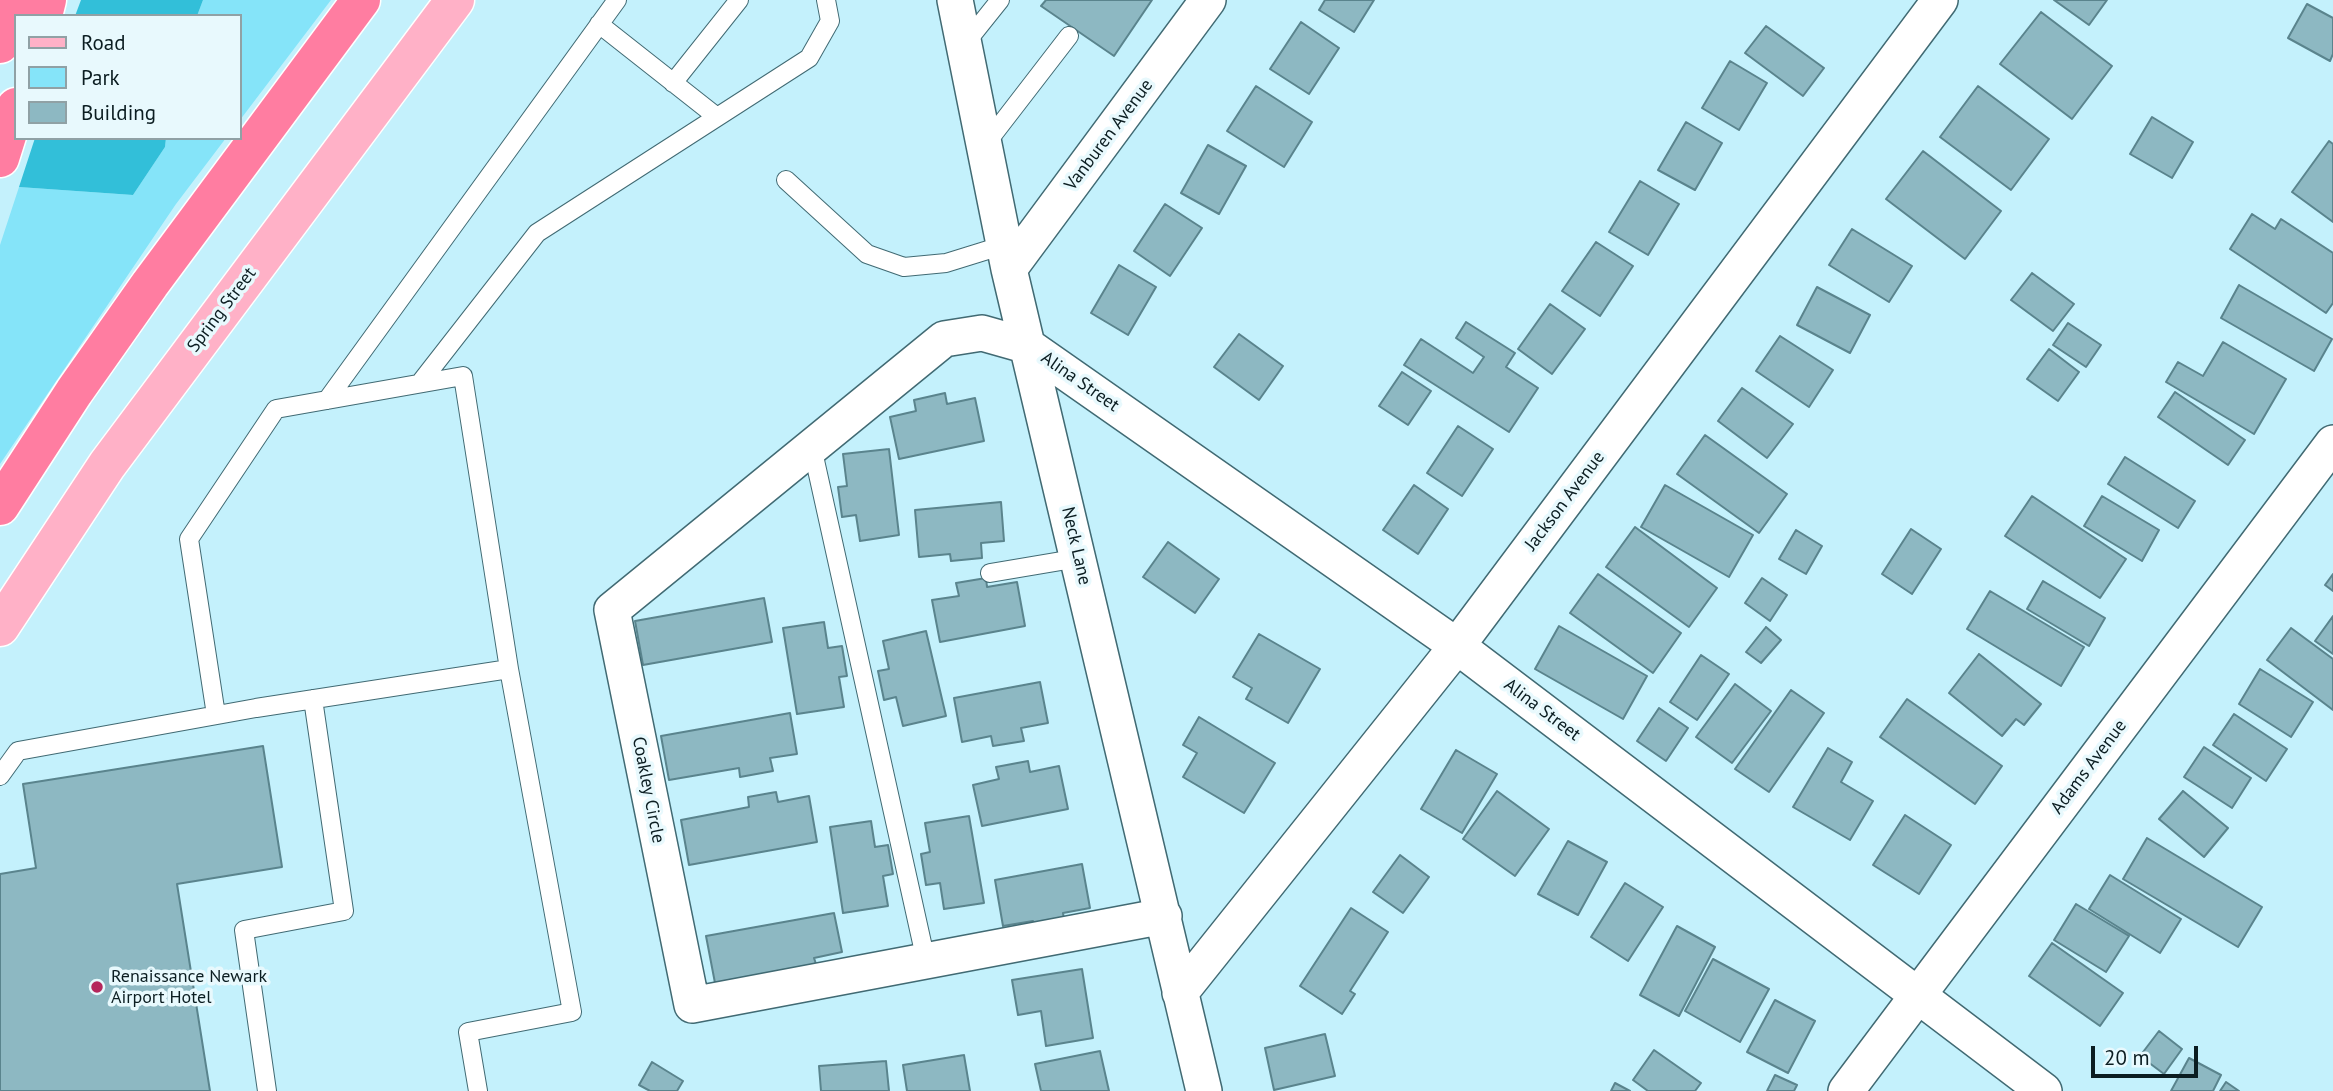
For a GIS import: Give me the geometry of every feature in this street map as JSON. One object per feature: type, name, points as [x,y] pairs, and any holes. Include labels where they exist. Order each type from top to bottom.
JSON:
[{"type":"highway","points":[[0,44],[18,0]]},
{"type":"highway","points":[[0,506],[150,284],[361,0]]},
{"type":"highway","points":[[0,158],[14,113]]},
{"type":"main road","name":"Spring Street","points":[[0,627],[107,465],[455,0]]},
{"type":"street","name":"Neck Lane","points":[[955,0],[1007,257],[1204,1091]]},
{"type":"street","name":"Vanburen Avenue","points":[[1007,257],[1208,0]]},
{"type":"street","name":"Jackson Avenue","points":[[1180,993],[1457,646],[1940,0]]},
{"type":"street","name":"Coakley Circle","points":[[1028,346],[982,333],[944,339],[612,610],[692,1005],[1164,916]]},
{"type":"street","name":"Alina Street","points":[[1028,346],[1457,646],[2043,1091]]},
{"type":"street","name":"Adams Avenue","points":[[1846,1091],[2333,443]]},
{"type":"lane","points":[[327,400],[617,0]]},
{"type":"lane","points":[[673,83],[739,0]]},
{"type":"lane","points":[[420,383],[537,233],[809,58],[830,20],[826,0]]},
{"type":"lane","points":[[964,45],[1000,0]]},
{"type":"lane","points":[[599,24],[717,117]]},
{"type":"lane","points":[[985,145],[1069,36]]},
{"type":"lane","points":[[786,180],[867,254],[904,267],[1007,257]]},
{"type":"lane","points":[[216,715],[189,539],[276,409],[463,376],[509,669],[572,1012],[468,1032],[478,1091]]},
{"type":"lane","points":[[812,447],[926,961]]},
{"type":"lane","points":[[990,573],[1079,558]]},
{"type":"lane","points":[[0,776],[18,751],[216,715],[509,669]]},
{"type":"lane","points":[[267,1091],[244,930],[344,911],[313,699]]},
{"type":"green space","points":[[203,0],[331,0],[242,117],[242,14],[198,14]]},
{"type":"green space","points":[[166,140],[224,140],[176,204],[0,464],[0,245],[19,187],[133,195],[165,147]]},
{"type":"shaded area","points":[[81,0],[203,0],[198,14],[76,14]]},
{"type":"shaded area","points":[[34,140],[166,140],[165,147],[133,195],[19,187]]},
{"type":"building","points":[[1046,0],[1152,0],[1114,56],[1041,6]]},
{"type":"building","points":[[1325,0],[1374,0],[1354,32],[1319,10]]},
{"type":"building","points":[[2054,0],[2107,0],[2089,25]]},
{"type":"building","points":[[2307,4],[2333,18],[2333,54],[2330,61],[2288,38]]},
{"type":"building","points":[[2041,12],[2112,66],[2072,119],[2000,64]]},
{"type":"building","points":[[1301,22],[1339,48],[1309,94],[1270,69]]},
{"type":"building","points":[[1766,26],[1824,68],[1803,96],[1745,53]]},
{"type":"building","points":[[1730,61],[1767,83],[1739,130],[1702,108]]},
{"type":"building","points":[[1256,86],[1312,122],[1284,167],[1227,131]]},
{"type":"building","points":[[1978,86],[2049,139],[2011,190],[1940,137]]},
{"type":"building","points":[[2152,117],[2193,142],[2172,178],[2130,154]]},
{"type":"building","points":[[1686,122],[1722,143],[1695,190],[1658,170]]},
{"type":"building","points":[[2329,141],[2333,144],[2333,222],[2292,192]]},
{"type":"building","points":[[1208,145],[1246,166],[1219,214],[1181,193]]},
{"type":"building","points":[[1923,151],[2001,211],[1965,259],[1886,199]]},
{"type":"building","points":[[1640,181],[1679,204],[1648,255],[1609,232]]},
{"type":"building","points":[[1165,204],[1202,228],[1170,276],[1134,251]]},
{"type":"building","points":[[2252,214],[2275,229],[2281,219],[2333,253],[2333,303],[2326,313],[2230,249]]},
{"type":"building","points":[[1852,229],[1912,266],[1889,302],[1829,265]]},
{"type":"building","points":[[1596,242],[1633,266],[1600,316],[1562,291]]},
{"type":"building","points":[[1119,265],[1156,287],[1128,335],[1091,313]]},
{"type":"building","points":[[2032,273],[2074,304],[2053,331],[2011,300]]},
{"type":"building","points":[[2239,285],[2332,339],[2314,371],[2221,318]]},
{"type":"building","points":[[1817,287],[1870,315],[1850,353],[1797,325]]},
{"type":"building","points":[[1550,304],[1585,329],[1552,374],[1518,349]]},
{"type":"building","points":[[1466,322],[1515,353],[1506,367],[1538,388],[1509,432],[1404,365],[1421,339],[1473,373],[1484,357],[1456,338]]},
{"type":"building","points":[[2068,323],[2101,345],[2086,367],[2053,345]]},
{"type":"building","points":[[1239,334],[1283,366],[1259,400],[1214,367]]},
{"type":"building","points":[[1780,336],[1833,370],[1809,407],[1756,371]]},
{"type":"building","points":[[2223,342],[2286,379],[2254,434],[2166,382],[2178,362],[2203,376]]},
{"type":"building","points":[[2049,349],[2079,372],[2058,401],[2027,379]]},
{"type":"building","points":[[1402,372],[1431,391],[1408,425],[1379,406]]},
{"type":"building","points":[[1742,388],[1793,424],[1767,458],[1718,421]]},
{"type":"building","points":[[2175,392],[2245,440],[2228,465],[2158,417]]},
{"type":"building","points":[[945,393],[947,404],[975,398],[984,441],[899,459],[890,417],[916,411],[914,400]]},
{"type":"building","points":[[1458,426],[1493,449],[1462,496],[1427,473]]},
{"type":"building","points":[[1705,435],[1787,494],[1759,533],[1677,474]]},
{"type":"building","points":[[889,449],[899,535],[860,541],[856,515],[842,517],[838,487],[847,486],[843,454]]},
{"type":"building","points":[[2125,457],[2195,501],[2178,528],[2108,484]]},
{"type":"building","points":[[1414,485],[1448,509],[1418,554],[1383,530]]},
{"type":"building","points":[[1665,485],[1753,535],[1729,577],[1641,527]]},
{"type":"building","points":[[2032,496],[2126,559],[2100,598],[2005,536]]},
{"type":"building","points":[[2102,496],[2159,530],[2142,561],[2084,526]]},
{"type":"building","points":[[1001,502],[1004,541],[981,543],[982,558],[951,561],[950,554],[919,557],[915,510]]},
{"type":"building","points":[[1635,527],[1717,588],[1689,627],[1606,567]]},
{"type":"building","points":[[1911,529],[1941,549],[1912,594],[1882,574]]},
{"type":"building","points":[[1796,530],[1822,546],[1806,574],[1779,559]]},
{"type":"building","points":[[1168,542],[1219,579],[1195,613],[1143,577]]},
{"type":"building","points":[[1598,574],[1681,633],[1653,673],[1570,613]]},
{"type":"building","points":[[2333,574],[2333,591],[2325,585]]},
{"type":"building","points":[[986,578],[987,587],[1017,582],[1025,626],[940,642],[932,600],[959,596],[956,583]]},
{"type":"building","points":[[1762,578],[1787,595],[1770,621],[1745,603]]},
{"type":"building","points":[[2043,581],[2105,618],[2089,646],[2027,609]]},
{"type":"building","points":[[1990,591],[2084,647],[2061,686],[1967,629]]},
{"type":"building","points":[[764,598],[772,642],[643,665],[635,621]]},
{"type":"building","points":[[2333,616],[2333,654],[2315,641]]},
{"type":"building","points":[[824,622],[828,648],[842,646],[847,676],[839,677],[844,707],[797,714],[783,628]]},
{"type":"building","points":[[1559,626],[1647,676],[1623,719],[1535,669]]},
{"type":"building","points":[[1766,627],[1781,640],[1761,663],[1746,652]]},
{"type":"building","points":[[2291,628],[2333,659],[2333,710],[2267,660]]},
{"type":"building","points":[[926,631],[946,716],[903,726],[896,697],[884,700],[878,671],[889,669],[883,641]]},
{"type":"building","points":[[1259,634],[1320,669],[1288,723],[1246,699],[1252,688],[1233,677]]},
{"type":"building","points":[[1979,654],[2041,704],[2024,725],[2016,719],[2002,736],[1949,693]]},
{"type":"building","points":[[1701,655],[1729,674],[1697,720],[1670,702]]},
{"type":"building","points":[[2260,669],[2313,702],[2291,737],[2239,704]]},
{"type":"building","points":[[1040,682],[1048,723],[1021,728],[1024,741],[993,746],[991,736],[962,742],[954,698]]},
{"type":"building","points":[[1735,684],[1771,711],[1732,763],[1696,737]]},
{"type":"building","points":[[1791,690],[1824,713],[1769,792],[1735,769]]},
{"type":"building","points":[[1907,699],[2002,766],[1975,804],[1880,737]]},
{"type":"building","points":[[1659,708],[1688,728],[1666,761],[1637,741]]},
{"type":"building","points":[[790,713],[797,754],[770,758],[773,771],[740,777],[739,768],[669,780],[661,736]]},
{"type":"building","points":[[2234,714],[2287,749],[2266,781],[2213,745]]},
{"type":"building","points":[[1199,717],[1275,763],[1244,813],[1183,777],[1197,753],[1183,745]]},
{"type":"building","name":"Renaissance Newark Airport Hotel","points":[[263,746],[282,867],[177,884],[210,1091],[0,1091],[0,874],[36,868],[23,784]]},
{"type":"building","points":[[2204,747],[2251,778],[2232,808],[2184,777]]},
{"type":"building","points":[[1828,748],[1852,762],[1841,782],[1873,801],[1850,840],[1793,807]]},
{"type":"building","points":[[1456,750],[1497,774],[1462,833],[1421,809]]},
{"type":"building","points":[[1028,761],[1030,772],[1059,766],[1068,809],[982,826],[973,785],[999,779],[996,767]]},
{"type":"building","points":[[1497,791],[1549,829],[1515,876],[1463,839]]},
{"type":"building","points":[[2183,791],[2228,828],[2204,857],[2159,819]]},
{"type":"building","points":[[776,792],[778,802],[809,796],[817,842],[689,865],[681,820],[749,807],[748,797]]},
{"type":"building","points":[[1905,815],[1951,845],[1919,894],[1873,865]]},
{"type":"building","points":[[969,816],[984,903],[944,909],[940,883],[926,885],[921,854],[930,852],[925,823]]},
{"type":"building","points":[[871,821],[875,847],[888,845],[893,874],[883,876],[888,906],[843,913],[830,827]]},
{"type":"building","points":[[2147,838],[2262,907],[2238,947],[2123,879]]},
{"type":"building","points":[[1568,841],[1607,862],[1578,915],[1538,894]]},
{"type":"building","points":[[1400,855],[1429,877],[1403,913],[1373,892]]},
{"type":"building","points":[[1082,864],[1090,908],[1063,913],[1065,926],[1035,931],[1033,921],[1003,926],[995,880]]},
{"type":"building","points":[[2110,875],[2181,919],[2160,953],[2089,909]]},
{"type":"building","points":[[1625,883],[1663,907],[1628,961],[1591,937]]},
{"type":"building","points":[[2076,904],[2129,936],[2106,972],[2054,940]]},
{"type":"building","points":[[1351,908],[1388,932],[1350,991],[1355,994],[1342,1014],[1300,986]]},
{"type":"building","points":[[834,913],[842,952],[814,958],[816,964],[715,983],[706,936]]},
{"type":"building","points":[[1677,926],[1715,947],[1679,1016],[1640,995]]},
{"type":"building","points":[[2052,943],[2123,993],[2100,1026],[2029,976]]},
{"type":"building","points":[[1713,959],[1769,989],[1740,1042],[1685,1011]]},
{"type":"building","points":[[1082,969],[1093,1038],[1046,1046],[1041,1011],[1018,1015],[1012,980]]},
{"type":"building","points":[[1775,1000],[1815,1021],[1788,1073],[1747,1052]]},
{"type":"building","points":[[2159,1031],[2182,1049],[2164,1074],[2140,1056]]},
{"type":"building","points":[[1325,1034],[1335,1076],[1274,1090],[1265,1048]]},
{"type":"building","points":[[1654,1050],[1701,1083],[1695,1091],[1648,1091],[1633,1080]]},
{"type":"building","points":[[1100,1051],[1109,1091],[1041,1091],[1035,1064]]},
{"type":"building","points":[[964,1055],[970,1091],[907,1091],[903,1065]]},
{"type":"building","points":[[2189,1058],[2221,1075],[2213,1091],[2171,1091]]},
{"type":"building","points":[[886,1061],[889,1091],[821,1091],[819,1066]]},
{"type":"building","points":[[652,1062],[683,1081],[677,1091],[650,1091],[639,1085]]},
{"type":"building","points":[[1775,1075],[1797,1085],[1794,1091],[1767,1091]]},
{"type":"building","points":[[2226,1082],[2239,1091],[2220,1091]]},
{"type":"building","points":[[1615,1083],[1630,1091],[1611,1091]]},
{"type":"place","name":"Renaissance Newark Airport Hotel","points":[[97,987]]}]
